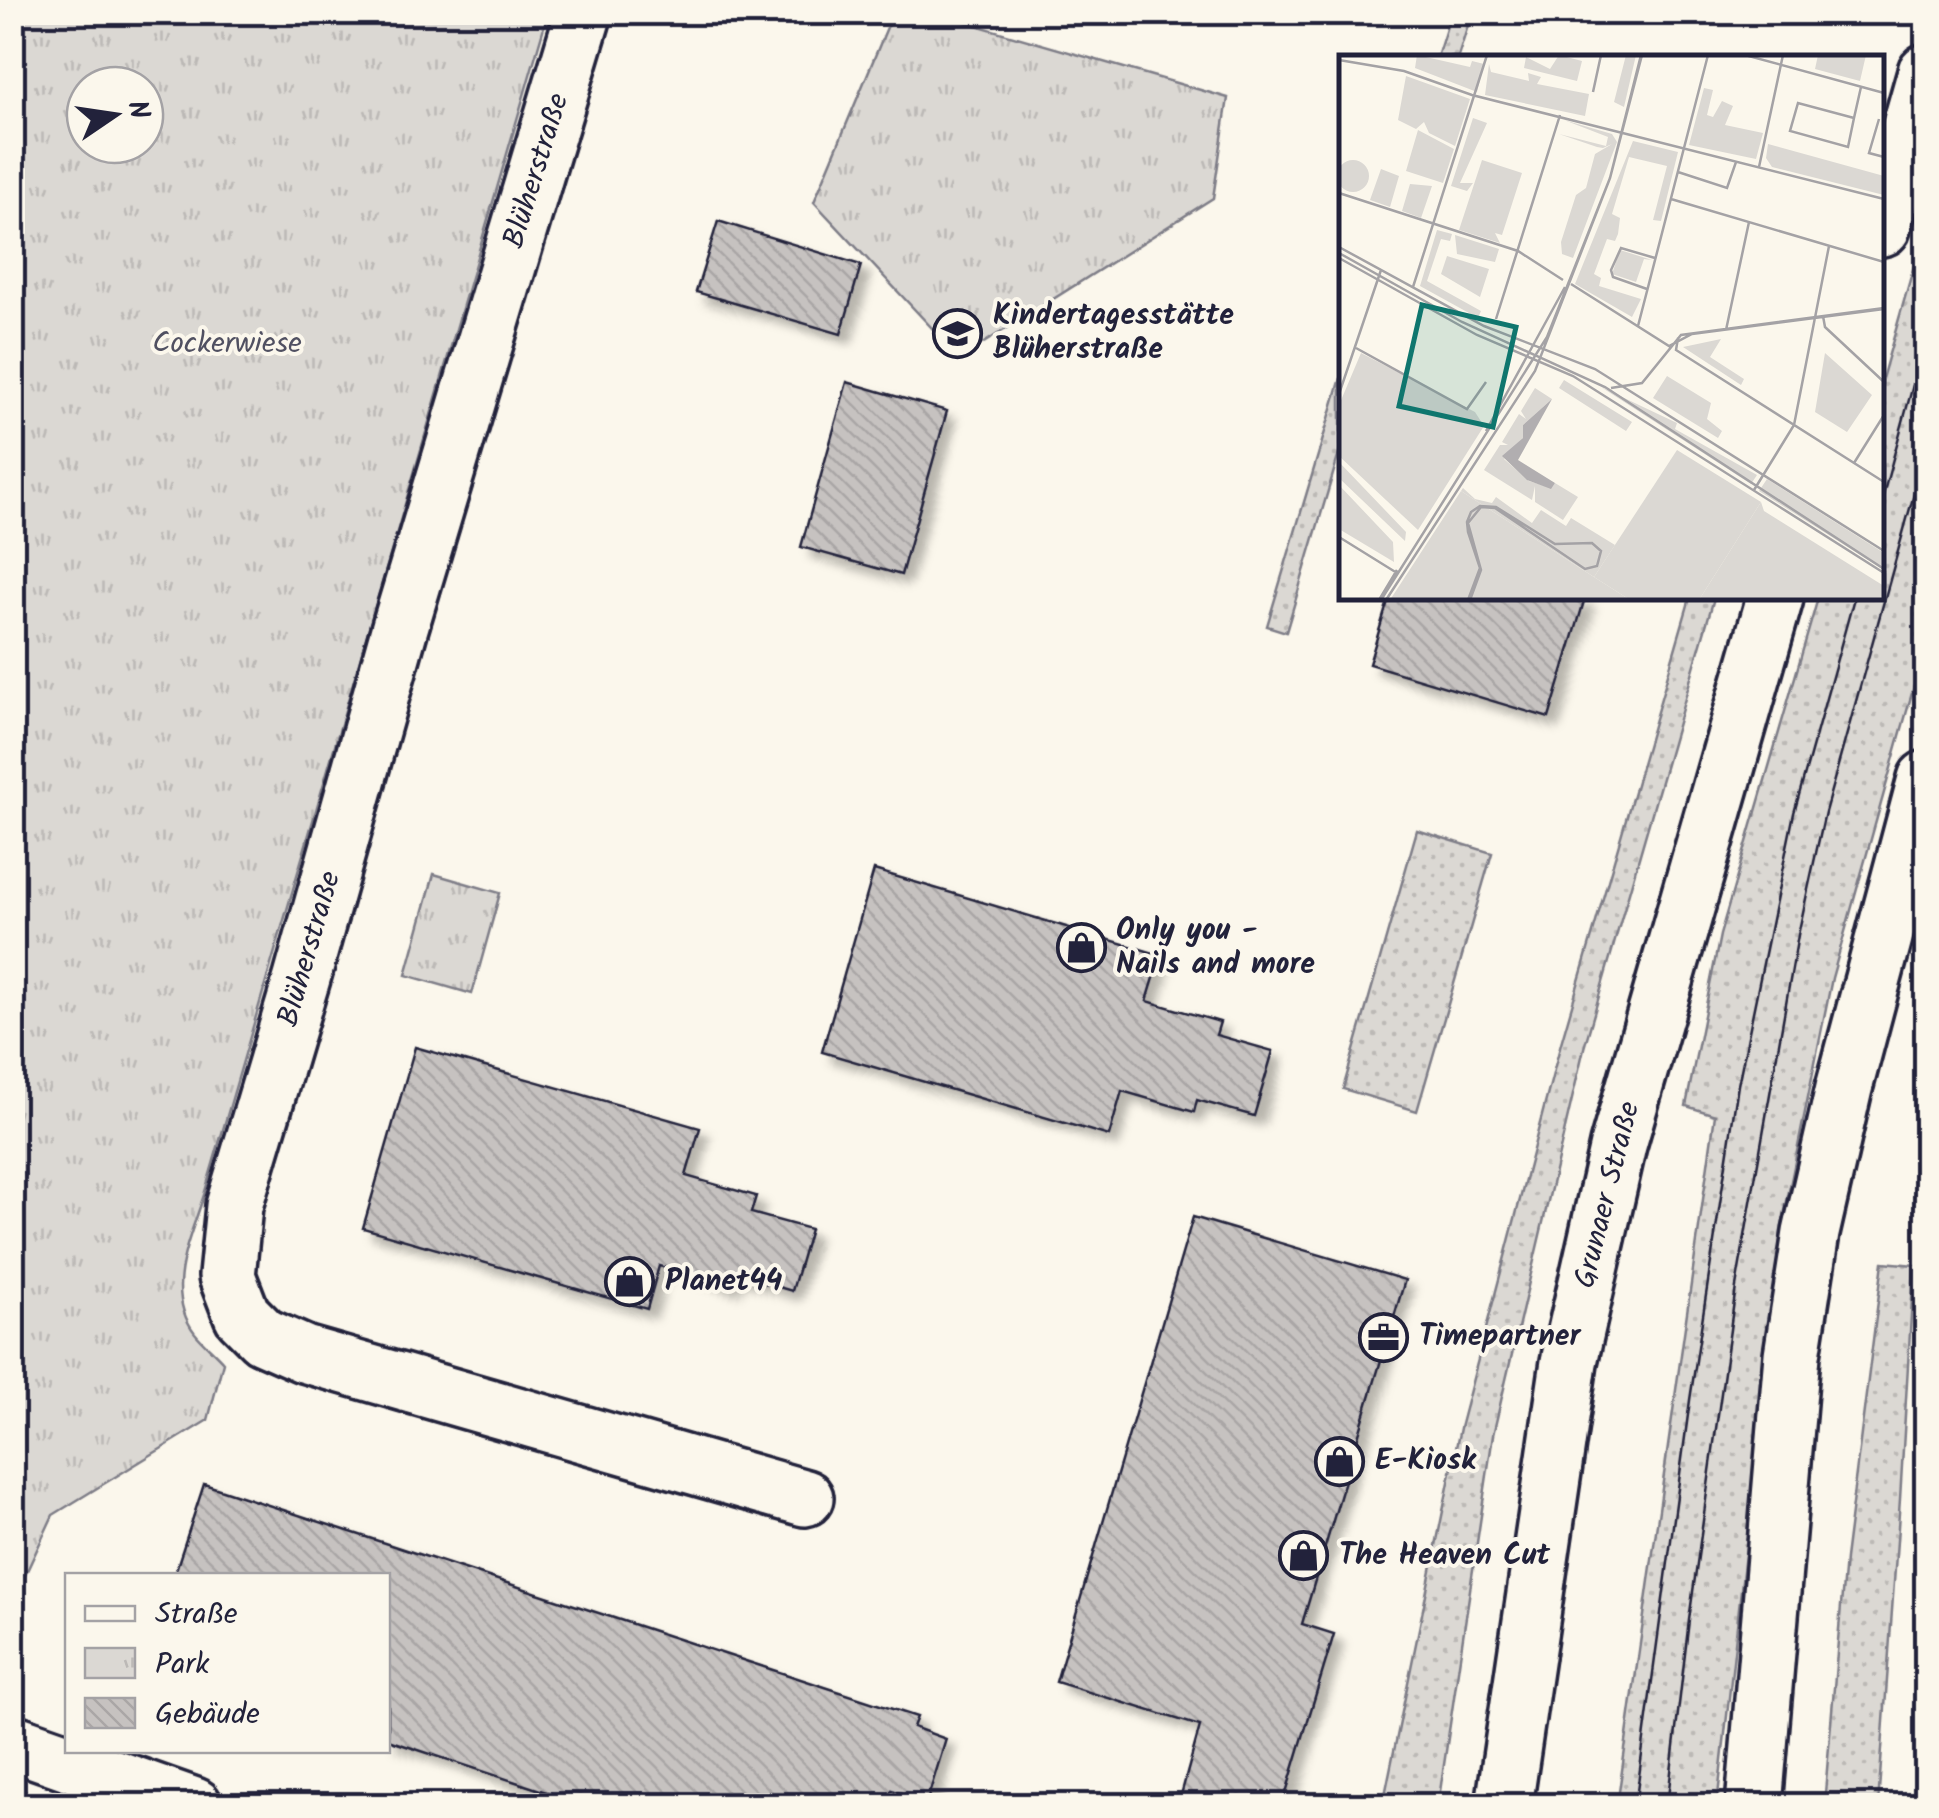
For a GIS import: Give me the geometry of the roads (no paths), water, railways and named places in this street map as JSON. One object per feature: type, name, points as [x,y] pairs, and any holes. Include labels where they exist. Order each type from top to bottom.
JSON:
[{"type":"main road","name":"Blüherstraße","points":[[584,12],[400,626],[234,1206],[227,1276],[242,1315],[263,1336],[304,1354],[805,1498]]},
{"type":"main road","points":[[1884,221],[1926,72]]},
{"type":"main road","name":"Grunaer Straße","points":[[1504,1806],[1568,1362],[1618,1145],[1774,600]]},
{"type":"main road","points":[[1754,1806],[1792,1354],[1812,1233],[1844,1088],[1926,778]]},
{"type":"main road","points":[[12,1742],[194,1806]]},
{"type":"tram line","points":[[1884,492],[1926,337]]},
{"type":"tram line","points":[[1667,1806],[1736,1287],[1798,935],[1825,812],[1926,451]]},
{"type":"tram line","points":[[1635,1806],[1738,1085],[1794,813],[1853,600]]},
{"type":"tram line","points":[[12,1787],[66,1806]]},
{"type":"place","name":"Kindertagesstätte Blüherstraße","points":[[958,333]]},
{"type":"place","name":"Only you - Nails and more","points":[[1081,948]]},
{"type":"place","name":"Planet44","points":[[630,1282]]},
{"type":"place","name":"Timepartner","points":[[1384,1337]]},
{"type":"place","name":"E-Kiosk","points":[[1340,1461]]},
{"type":"place","name":"The Heaven Cut","points":[[1304,1556]]},
{"type":"park label","name":"Cockerwiese","points":[[227,344]]}]
